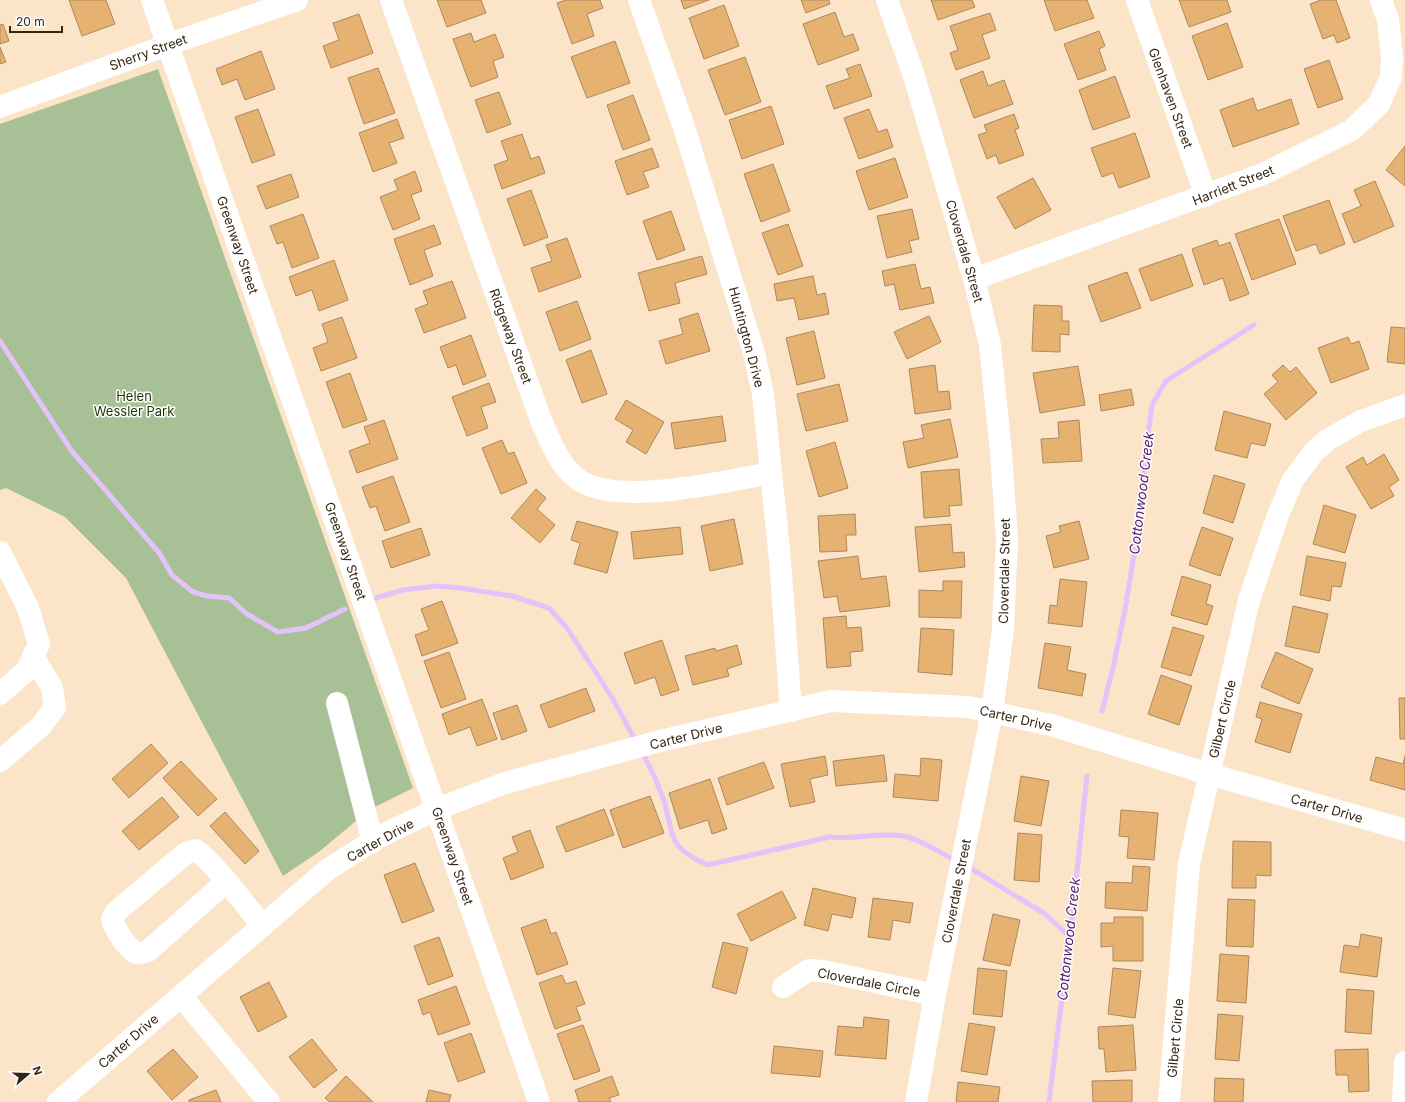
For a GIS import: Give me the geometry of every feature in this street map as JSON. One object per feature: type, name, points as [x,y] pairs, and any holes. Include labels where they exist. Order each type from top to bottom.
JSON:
[{"type":"street","name":"Greenway Street","points":[[152,0],[539,1102]]},
{"type":"street","name":"Sherry Street","points":[[0,107],[167,45],[297,0]]},
{"type":"street","name":"Ridgeway Street","points":[[391,0],[542,423],[556,453],[574,477],[589,487],[626,493],[668,490],[771,473]]},
{"type":"street","name":"Huntington Drive","points":[[639,0],[683,124],[754,353],[763,394],[780,560],[791,711]]},
{"type":"street","name":"Cloverdale Street","points":[[887,0],[914,76],[974,279],[990,345],[1001,452],[1007,540],[1003,628],[992,712],[935,995],[916,1102]]},
{"type":"street","name":"Glenhaven Street","points":[[1137,0],[1206,196]]},
{"type":"street","name":"Harriett Street","points":[[974,279],[1206,196],[1263,174],[1352,130],[1379,104],[1391,77],[1392,58],[1388,20],[1381,0]]},
{"type":"street","name":"Gilbert Circle","points":[[1170,1102],[1189,864],[1249,600],[1278,515],[1293,480],[1312,454],[1327,440],[1361,421],[1405,405]]},
{"type":"street","points":[[0,552],[28,608],[39,644],[27,670],[0,694]]},
{"type":"street","points":[[0,761],[41,726],[55,707],[52,688],[33,656]]},
{"type":"street","name":"Carter Drive","points":[[58,1102],[182,997],[327,870],[373,842],[437,809],[505,783],[656,742],[831,701],[968,707],[992,712],[1071,731],[1209,774],[1405,830]]},
{"type":"street","points":[[337,703],[373,842]]},
{"type":"street","points":[[226,882],[148,951],[140,953],[133,951],[115,928],[112,919],[116,912],[186,853],[196,850],[226,882],[263,926]]},
{"type":"street","name":"Cloverdale Circle","points":[[783,987],[809,970],[824,971],[935,995]]},
{"type":"street","points":[[182,997],[269,1102]]},
{"type":"street","points":[[1403,1102],[1405,1062]]},
{"type":"green space","name":"Helen Wessler Park","points":[[158,69],[413,788],[369,810],[320,851],[283,876],[126,578],[65,517],[6,488],[0,490],[0,124]]},
{"type":"building","points":[[69,0],[106,0],[115,24],[82,36]]},
{"type":"building","points":[[437,0],[481,0],[486,13],[447,27]]},
{"type":"building","points":[[566,0],[600,0],[603,8],[587,14],[594,36],[572,44],[557,3]]},
{"type":"building","points":[[681,0],[709,0],[684,9]]},
{"type":"building","points":[[801,0],[829,0],[830,4],[806,13]]},
{"type":"building","points":[[931,0],[972,0],[975,7],[938,20]]},
{"type":"building","points":[[1044,0],[1087,0],[1094,18],[1055,31]]},
{"type":"building","points":[[1179,0],[1227,0],[1231,12],[1189,27]]},
{"type":"building","points":[[1321,0],[1336,0],[1350,38],[1337,43],[1334,35],[1323,39],[1310,4]]},
{"type":"building","points":[[724,5],[739,46],[704,59],[689,18]]},
{"type":"building","points":[[835,12],[844,37],[853,34],[859,50],[818,65],[803,24]]},
{"type":"building","points":[[990,13],[996,30],[982,35],[990,58],[956,70],[950,53],[958,50],[950,26]]},
{"type":"building","points":[[359,14],[373,53],[331,68],[323,46],[339,40],[333,23]]},
{"type":"building","points":[[1227,23],[1243,67],[1208,80],[1192,36]]},
{"type":"building","points":[[3,24],[9,41],[0,44],[0,25]]},
{"type":"building","points":[[1099,31],[1105,46],[1099,49],[1106,70],[1078,80],[1064,44]]},
{"type":"building","points":[[471,33],[474,42],[495,34],[504,57],[493,61],[498,77],[471,87],[453,39]]},
{"type":"building","points":[[615,41],[630,83],[587,98],[571,57]]},
{"type":"building","points":[[0,47],[6,62],[0,64]]},
{"type":"building","points":[[261,51],[275,89],[245,100],[237,79],[222,85],[216,69]]},
{"type":"building","points":[[745,57],[761,102],[725,115],[708,70]]},
{"type":"building","points":[[1329,60],[1343,99],[1318,108],[1304,69]]},
{"type":"building","points":[[860,64],[872,96],[834,109],[826,86],[850,78],[846,69]]},
{"type":"building","points":[[378,68],[395,113],[364,124],[348,78]]},
{"type":"building","points":[[983,71],[988,86],[1004,80],[1013,104],[974,118],[960,80]]},
{"type":"building","points":[[1115,76],[1130,117],[1093,130],[1079,90]]},
{"type":"building","points":[[499,92],[511,124],[487,133],[475,100]]},
{"type":"building","points":[[633,95],[650,140],[623,150],[607,105]]},
{"type":"building","points":[[1253,98],[1257,111],[1291,99],[1299,124],[1233,147],[1220,110]]},
{"type":"building","points":[[771,106],[784,144],[742,159],[729,120]]},
{"type":"building","points":[[258,109],[275,155],[252,163],[235,117]]},
{"type":"building","points":[[869,109],[878,132],[887,129],[893,147],[859,159],[844,118]]},
{"type":"building","points":[[1014,114],[1019,128],[1015,130],[1024,155],[999,164],[996,155],[987,159],[978,135],[987,132],[984,125]]},
{"type":"building","points":[[397,119],[404,138],[389,143],[397,163],[373,172],[359,133]]},
{"type":"building","points":[[1135,133],[1150,177],[1119,188],[1113,173],[1102,177],[1091,148]]},
{"type":"building","points":[[522,134],[531,159],[539,156],[545,173],[502,189],[494,165],[508,160],[501,141]]},
{"type":"building","points":[[1405,146],[1405,186],[1386,170]]},
{"type":"building","points":[[652,148],[659,167],[643,172],[649,187],[627,195],[615,161]]},
{"type":"building","points":[[895,158],[908,197],[869,210],[856,171]]},
{"type":"building","points":[[773,164],[790,211],[761,222],[744,174]]},
{"type":"building","points":[[415,171],[422,191],[411,195],[420,219],[393,230],[380,197],[398,190],[394,180]]},
{"type":"building","points":[[291,174],[299,197],[266,209],[257,186]]},
{"type":"building","points":[[1033,178],[1051,210],[1015,229],[997,197]]},
{"type":"building","points":[[1375,181],[1394,226],[1354,243],[1342,214],[1361,206],[1354,190]]},
{"type":"building","points":[[531,190],[548,237],[524,246],[507,199]]},
{"type":"building","points":[[1329,200],[1345,244],[1320,254],[1316,244],[1296,251],[1283,216]]},
{"type":"building","points":[[912,209],[919,239],[909,241],[912,252],[887,258],[877,216]]},
{"type":"building","points":[[671,211],[685,250],[657,260],[643,221]]},
{"type":"building","points":[[303,214],[319,258],[292,268],[283,242],[277,244],[270,226]]},
{"type":"building","points":[[1279,219],[1296,264],[1252,280],[1235,234]]},
{"type":"building","points":[[788,224],[803,266],[778,275],[762,233]]},
{"type":"building","points":[[434,225],[441,244],[424,250],[433,276],[410,285],[394,239]]},
{"type":"building","points":[[567,238],[581,277],[539,292],[531,268],[552,261],[546,245]]},
{"type":"building","points":[[1217,240],[1219,246],[1230,242],[1249,294],[1230,301],[1223,278],[1204,285],[1192,249]]},
{"type":"building","points":[[1182,254],[1193,286],[1151,301],[1139,269]]},
{"type":"building","points":[[702,256],[707,274],[675,283],[680,303],[649,311],[638,273]]},
{"type":"building","points":[[334,260],[348,300],[319,311],[312,290],[296,296],[289,277]]},
{"type":"building","points":[[915,264],[921,289],[930,287],[934,303],[900,310],[894,284],[885,286],[882,271]]},
{"type":"building","points":[[1127,272],[1141,308],[1101,322],[1088,286]]},
{"type":"building","points":[[813,276],[817,295],[825,293],[829,314],[799,320],[794,298],[777,301],[774,284]]},
{"type":"building","points":[[452,281],[466,318],[424,333],[415,309],[428,304],[423,291]]},
{"type":"building","points":[[577,301],[591,339],[560,351],[546,312]]},
{"type":"building","points":[[1034,305],[1062,306],[1062,321],[1069,321],[1069,335],[1060,334],[1060,352],[1032,351]]},
{"type":"building","points":[[698,313],[710,351],[666,364],[659,341],[683,334],[679,319]]},
{"type":"building","points":[[929,316],[941,342],[907,359],[894,332]]},
{"type":"building","points":[[342,317],[357,358],[321,371],[313,348],[328,342],[322,324]]},
{"type":"building","points":[[1391,327],[1405,328],[1405,364],[1387,362]]},
{"type":"building","points":[[814,331],[825,378],[797,385],[786,338]]},
{"type":"building","points":[[471,335],[486,376],[463,385],[456,365],[448,368],[440,347]]},
{"type":"building","points":[[1348,337],[1351,344],[1359,341],[1369,369],[1331,383],[1318,348]]},
{"type":"building","points":[[591,350],[607,394],[582,403],[566,360]]},
{"type":"building","points":[[935,365],[938,392],[949,391],[951,409],[915,414],[909,369]]},
{"type":"building","points":[[1283,365],[1290,372],[1296,367],[1317,393],[1286,420],[1264,394],[1278,382],[1272,375]]},
{"type":"building","points":[[1078,366],[1085,405],[1040,413],[1033,373]]},
{"type":"building","points":[[350,373],[367,420],[343,428],[326,382]]},
{"type":"building","points":[[489,383],[496,402],[481,407],[488,428],[467,436],[452,397]]},
{"type":"building","points":[[839,384],[848,421],[806,431],[797,394]]},
{"type":"building","points":[[1131,389],[1134,405],[1101,411],[1099,395]]},
{"type":"building","points":[[626,400],[664,422],[646,454],[626,442],[633,430],[615,419]]},
{"type":"building","points":[[1224,411],[1271,424],[1265,446],[1251,443],[1247,458],[1215,450]]},
{"type":"building","points":[[722,416],[726,441],[675,449],[671,423]]},
{"type":"building","points":[[950,419],[958,457],[908,468],[903,442],[924,438],[921,425]]},
{"type":"building","points":[[384,420],[398,459],[357,473],[349,451],[370,443],[364,427]]},
{"type":"building","points":[[1079,420],[1082,461],[1043,463],[1041,439],[1059,438],[1058,422]]},
{"type":"building","points":[[502,440],[508,454],[514,452],[527,483],[501,494],[482,448]]},
{"type":"building","points":[[835,442],[848,488],[819,497],[806,451]]},
{"type":"building","points":[[1384,454],[1399,480],[1389,487],[1394,496],[1371,509],[1346,467],[1363,457],[1367,465]]},
{"type":"building","points":[[959,469],[962,505],[949,506],[950,516],[924,518],[921,472]]},
{"type":"building","points":[[1214,475],[1245,484],[1233,523],[1203,513]]},
{"type":"building","points":[[393,476],[410,522],[385,531],[376,506],[370,508],[362,487]]},
{"type":"building","points":[[536,489],[546,498],[537,509],[555,525],[540,543],[511,518]]},
{"type":"building","points":[[1324,505],[1356,515],[1345,553],[1313,544]]},
{"type":"building","points":[[855,514],[856,535],[846,535],[847,551],[820,552],[818,516]]},
{"type":"building","points":[[734,519],[743,564],[710,571],[701,526]]},
{"type":"building","points":[[577,521],[618,532],[607,573],[574,564],[580,543],[571,540]]},
{"type":"building","points":[[1079,521],[1089,559],[1054,568],[1046,536],[1061,532],[1059,526]]},
{"type":"building","points":[[951,524],[953,553],[964,552],[965,567],[919,572],[915,527]]},
{"type":"building","points":[[680,527],[683,554],[634,559],[631,532]]},
{"type":"building","points":[[1202,527],[1233,538],[1220,576],[1189,565]]},
{"type":"building","points":[[421,528],[430,555],[391,568],[382,541]]},
{"type":"building","points":[[858,556],[861,579],[886,576],[890,606],[840,612],[837,596],[824,598],[818,561]]},
{"type":"building","points":[[1307,556],[1346,563],[1341,587],[1332,586],[1330,601],[1300,595]]},
{"type":"building","points":[[1182,576],[1211,585],[1206,604],[1213,606],[1207,625],[1171,615]]},
{"type":"building","points":[[1060,579],[1087,582],[1082,627],[1048,623],[1050,605],[1057,606]]},
{"type":"building","points":[[943,581],[962,581],[961,618],[919,617],[919,590],[943,591]]},
{"type":"building","points":[[442,601],[458,643],[422,656],[415,635],[429,630],[421,609]]},
{"type":"building","points":[[1293,606],[1328,614],[1319,653],[1285,646]]},
{"type":"building","points":[[846,616],[847,628],[861,627],[863,651],[850,652],[851,666],[827,668],[823,618]]},
{"type":"building","points":[[1173,627],[1204,636],[1191,676],[1161,667]]},
{"type":"building","points":[[921,628],[954,630],[952,675],[918,672]]},
{"type":"building","points":[[662,640],[679,690],[661,696],[655,677],[635,684],[624,653]]},
{"type":"building","points":[[1045,643],[1071,647],[1067,670],[1086,674],[1082,696],[1038,688]]},
{"type":"building","points":[[737,645],[742,664],[727,669],[729,676],[693,685],[685,656],[715,648],[716,651]]},
{"type":"building","points":[[449,652],[466,699],[441,708],[424,661]]},
{"type":"building","points":[[1276,652],[1313,669],[1299,704],[1261,687]]},
{"type":"building","points":[[1161,675],[1192,686],[1179,725],[1148,714]]},
{"type":"building","points":[[586,688],[595,711],[549,728],[540,705]]},
{"type":"building","points":[[1399,698],[1405,698],[1405,739],[1400,739]]},
{"type":"building","points":[[482,699],[497,739],[477,746],[470,727],[449,735],[442,714]]},
{"type":"building","points":[[1260,702],[1302,714],[1290,753],[1255,742],[1262,719],[1256,717]]},
{"type":"building","points":[[517,705],[527,731],[502,740],[493,713]]},
{"type":"building","points":[[151,744],[168,763],[129,798],[112,779]]},
{"type":"building","points":[[884,755],[887,781],[836,786],[833,761]]},
{"type":"building","points":[[825,756],[828,775],[810,779],[815,802],[790,807],[781,764]]},
{"type":"building","points":[[1405,756],[1405,790],[1370,780],[1376,757],[1403,764]]},
{"type":"building","points":[[921,758],[942,760],[938,801],[893,797],[895,774],[920,776]]},
{"type":"building","points":[[181,761],[217,799],[198,816],[163,778]]},
{"type":"building","points":[[764,762],[774,788],[727,805],[718,778]]},
{"type":"building","points":[[1021,776],[1049,781],[1041,826],[1014,821]]},
{"type":"building","points":[[710,779],[727,829],[712,834],[708,820],[680,829],[669,793]]},
{"type":"building","points":[[650,796],[664,833],[623,848],[610,810]]},
{"type":"building","points":[[162,797],[179,817],[139,850],[122,831]]},
{"type":"building","points":[[604,809],[614,835],[566,852],[556,827]]},
{"type":"building","points":[[1121,810],[1158,813],[1154,860],[1127,858],[1129,837],[1119,836]]},
{"type":"building","points":[[225,812],[259,851],[245,864],[210,826]]},
{"type":"building","points":[[530,830],[544,867],[511,880],[503,858],[518,852],[512,837]]},
{"type":"building","points":[[1018,833],[1042,835],[1039,882],[1014,880]]},
{"type":"building","points":[[1233,841],[1271,842],[1271,876],[1256,875],[1256,888],[1232,888]]},
{"type":"building","points":[[415,863],[434,911],[402,923],[384,875]]},
{"type":"building","points":[[1133,866],[1150,867],[1147,911],[1105,908],[1106,882],[1132,883]]},
{"type":"building","points":[[813,888],[856,898],[852,918],[832,914],[828,931],[804,925]]},
{"type":"building","points":[[782,891],[796,918],[751,941],[737,914]]},
{"type":"building","points":[[873,898],[913,903],[910,923],[893,920],[890,940],[868,937]]},
{"type":"building","points":[[1228,899],[1255,900],[1253,947],[1226,946]]},
{"type":"building","points":[[993,914],[1020,920],[1010,966],[983,960]]},
{"type":"building","points":[[1114,917],[1143,917],[1143,961],[1113,961],[1113,946],[1101,947],[1101,923],[1114,923]]},
{"type":"building","points":[[546,919],[551,934],[556,932],[568,964],[537,975],[521,928]]},
{"type":"building","points":[[1361,934],[1382,938],[1377,977],[1340,972],[1344,945],[1359,947]]},
{"type":"building","points":[[439,937],[453,976],[428,985],[414,946]]},
{"type":"building","points":[[723,942],[748,948],[736,994],[712,987]]},
{"type":"building","points":[[1220,954],[1249,956],[1246,1003],[1217,1001]]},
{"type":"building","points":[[978,968],[1007,971],[1002,1017],[973,1014]]},
{"type":"building","points":[[1113,968],[1141,971],[1135,1018],[1108,1014]]},
{"type":"building","points":[[562,975],[566,984],[576,981],[585,1004],[576,1007],[581,1020],[555,1029],[539,983]]},
{"type":"building","points":[[269,982],[287,1017],[258,1032],[240,997]]},
{"type":"building","points":[[456,986],[470,1024],[438,1035],[430,1012],[423,1015],[418,1000]]},
{"type":"building","points":[[1347,989],[1374,991],[1371,1034],[1345,1032]]},
{"type":"building","points":[[1218,1014],[1243,1016],[1239,1061],[1215,1059]]},
{"type":"building","points":[[864,1017],[889,1020],[886,1059],[835,1055],[838,1026],[863,1028]]},
{"type":"building","points":[[969,1023],[995,1027],[987,1075],[961,1071]]},
{"type":"building","points":[[583,1025],[600,1071],[574,1080],[557,1034]]},
{"type":"building","points":[[1133,1025],[1136,1070],[1106,1072],[1104,1049],[1099,1049],[1098,1027]]},
{"type":"building","points":[[471,1033],[485,1072],[458,1082],[444,1043]]},
{"type":"building","points":[[312,1039],[337,1070],[314,1088],[289,1057]]},
{"type":"building","points":[[774,1046],[823,1051],[820,1077],[771,1073]]},
{"type":"building","points":[[173,1049],[198,1077],[172,1100],[147,1071]]},
{"type":"building","points":[[1368,1049],[1369,1091],[1349,1092],[1348,1075],[1336,1075],[1335,1050]]},
{"type":"building","points":[[346,1076],[373,1102],[330,1102],[325,1098]]},
{"type":"building","points":[[612,1076],[619,1095],[609,1098],[611,1102],[579,1102],[575,1090]]},
{"type":"building","points":[[1215,1078],[1244,1079],[1243,1102],[1214,1102]]},
{"type":"building","points":[[1132,1080],[1132,1102],[1093,1102],[1092,1081]]},
{"type":"building","points":[[958,1082],[1000,1087],[998,1102],[956,1102]]},
{"type":"building","points":[[216,1090],[221,1102],[189,1102],[189,1100]]},
{"type":"building","points":[[429,1090],[451,1095],[449,1102],[426,1102]]},
{"type":"waterway","name":"Cottonwood Creek","points":[[1102,711],[1125,610],[1142,506],[1146,451],[1152,405],[1166,381],[1254,325]]},
{"type":"waterway","points":[[0,341],[71,450],[160,554],[172,575],[193,592],[207,596],[229,598],[247,614],[278,632],[306,628],[345,609]]},
{"type":"waterway","points":[[376,598],[403,590],[438,586],[512,596],[549,608],[567,628],[613,699],[636,742]]},
{"type":"waterway","points":[[641,751],[661,792],[671,831],[678,846],[694,859],[708,865],[830,837],[848,838],[885,835],[903,836],[916,840],[956,861]]},
{"type":"waterway","name":"Cottonwood Creek","points":[[1049,1102],[1073,910],[1087,776]]},
{"type":"waterway","points":[[967,866],[1045,914],[1070,937]]}]
